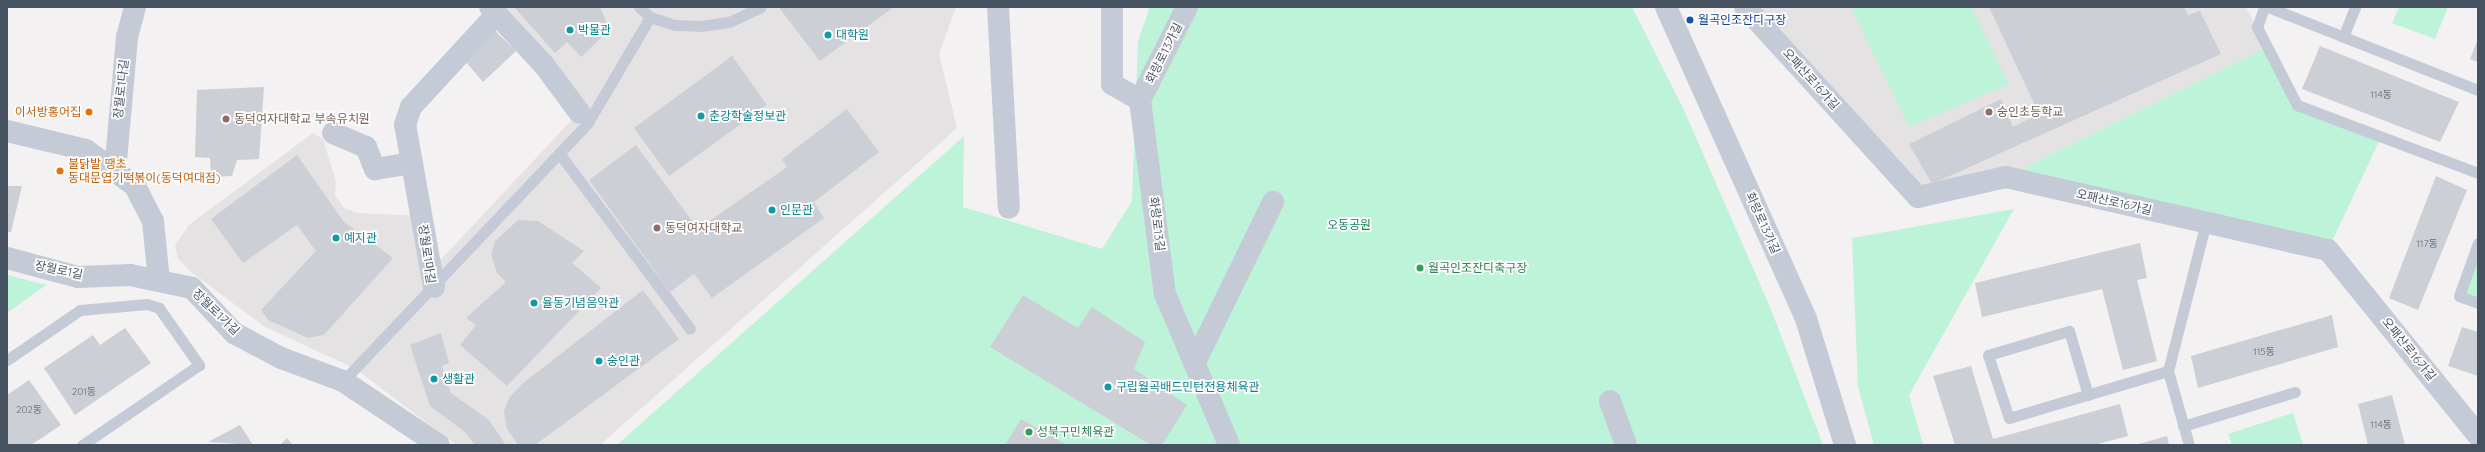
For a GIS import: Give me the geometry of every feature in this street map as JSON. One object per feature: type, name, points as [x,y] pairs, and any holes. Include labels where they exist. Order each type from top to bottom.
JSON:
[{"type":"street","name":"장월로1다길","points":[[115,172],[127,37],[135,7]]},
{"type":"street","points":[[998,7],[1009,208]]},
{"type":"street","points":[[1112,7],[1112,84],[1140,100]]},
{"type":"street","name":"화랑로13가길","points":[[1140,100],[1187,7]]},
{"type":"street","name":"화랑로13가길","points":[[1666,7],[1806,319],[1845,445]]},
{"type":"street","name":"오패산로16가길","points":[[1745,7],[1918,197],[2006,177],[2328,250],[2478,435]]},
{"type":"street","name":"장월로1마길","points":[[434,287],[404,125],[411,107],[492,12],[544,64],[583,118]]},
{"type":"street","name":"화랑로13길","points":[[1140,100],[1165,294],[1196,360],[1229,445]]},
{"type":"street","points":[[7,131],[86,150],[134,186],[153,221],[159,281]]},
{"type":"street","points":[[333,133],[366,147],[375,168],[412,163]]},
{"type":"street","points":[[1196,360],[1274,202]]},
{"type":"street","name":"장월로1길","points":[[7,258],[78,277],[130,275],[159,281]]},
{"type":"street","name":"장월로1가길","points":[[159,281],[192,288],[234,333],[281,358],[343,381],[439,445]]},
{"type":"street","points":[[1610,401],[1626,445]]},
{"type":"lane","points":[[639,7],[650,17],[675,25],[700,26],[729,22],[761,7]]},
{"type":"lane","points":[[2264,7],[2257,27],[2297,105],[2478,174]]},
{"type":"lane","points":[[2268,7],[2478,90]]},
{"type":"lane","points":[[2344,37],[2355,7]]},
{"type":"lane","points":[[434,287],[559,153],[650,17]]},
{"type":"lane","points":[[559,153],[690,329]]},
{"type":"lane","points":[[2189,445],[2168,371],[2206,222]]},
{"type":"lane","points":[[2478,243],[2459,296],[2478,303]]},
{"type":"lane","name":"장월로1마길","points":[[343,381],[434,287]]},
{"type":"lane","points":[[7,360],[80,310],[147,304],[159,308],[199,364],[82,445]]},
{"type":"lane","points":[[2088,395],[2069,331],[1988,355],[2009,418],[2088,395],[2168,371]]},
{"type":"lane","points":[[2183,426],[2295,392]]},
{"type":"shaded area","name":"동덕여자대학교","points":[[500,7],[956,7],[939,54],[957,128],[600,445],[456,445],[356,369],[265,327],[190,271],[178,259],[175,245],[190,224],[313,133],[323,139],[336,182],[335,195],[344,208],[357,213],[422,216],[431,270],[582,109]]},
{"type":"shaded area","name":"숭인초등학교","points":[[1745,7],[2246,7],[2267,47],[2006,177],[1918,197]]},
{"type":"green space","name":"오동공원","points":[[1150,7],[1632,7],[1683,108],[1770,307],[1823,445],[617,445],[964,136],[963,207],[1102,249],[1132,201],[1138,41]]},
{"type":"green space","points":[[1851,7],[1971,7],[2009,84],[1909,127]]},
{"type":"green space","points":[[2399,7],[2448,7],[2435,39],[2392,23]]},
{"type":"green space","points":[[2267,47],[2297,105],[2380,139],[2328,250],[2006,177]]},
{"type":"green space","points":[[2014,209],[1909,395],[1923,445],[1874,445],[1858,387],[1852,238]]},
{"type":"green space","points":[[2478,243],[2478,303],[2459,296]]},
{"type":"green space","points":[[7,275],[46,285],[7,313]]},
{"type":"green space","points":[[2293,413],[2303,445],[2232,445],[2228,434]]},
{"type":"building","name":"박물관","points":[[514,7],[600,7],[607,23],[603,36],[581,57],[567,42],[555,53]]},
{"type":"building","name":"대학원","points":[[782,7],[894,7],[820,61],[780,9]]},
{"type":"building","points":[[1989,7],[2184,7],[2188,15],[2200,11],[2221,54],[1932,184],[1909,144],[2001,99],[2013,127],[2039,114]]},
{"type":"building","points":[[494,30],[516,51],[483,82],[465,61]]},
{"type":"building","points":[[2478,39],[2478,62],[2470,59]]},
{"type":"building","points":[[2320,46],[2459,102],[2440,142],[2302,89]]},
{"type":"building","name":"춘강학술정보관","points":[[732,56],[767,105],[669,176],[634,128]]},
{"type":"building","points":[[264,87],[259,159],[237,160],[232,176],[211,177],[210,158],[195,157],[197,90]]},
{"type":"building","name":"인문관","points":[[847,109],[879,152],[814,202],[824,218],[712,298],[694,274],[670,292],[589,180],[636,145],[698,229],[787,167],[782,159]]},
{"type":"building","name":"예지관","points":[[297,155],[344,222],[393,258],[324,335],[308,338],[268,320],[261,310],[316,251],[297,225],[243,263],[211,219]]},
{"type":"building","points":[[2436,176],[2467,190],[2418,310],[2389,298]]},
{"type":"building","points":[[7,186],[22,186],[11,232],[7,232]]},
{"type":"building","name":"율동기념음악관","points":[[518,220],[538,221],[584,251],[572,263],[601,288],[507,386],[460,345],[476,325],[466,318],[506,282],[497,273],[491,255],[495,241]]},
{"type":"building","points":[[2140,243],[2147,278],[2137,280],[2157,361],[2123,370],[2102,289],[1982,317],[1975,283]]},
{"type":"building","name":"숭인관","points":[[643,290],[679,339],[535,445],[518,445],[507,429],[504,411],[509,398],[522,384]]},
{"type":"building","name":"구립월곡배드민턴전용체육관","points":[[1023,295],[1078,328],[1092,307],[1145,342],[1134,369],[1187,405],[1162,445],[1151,445],[990,347]]},
{"type":"building","points":[[2332,315],[2338,347],[2198,388],[2191,356]]},
{"type":"building","points":[[2462,327],[2478,332],[2478,376],[2448,366]]},
{"type":"building","points":[[125,328],[151,363],[75,415],[44,368],[93,335],[100,345]]},
{"type":"building","name":"생활관","points":[[441,333],[449,363],[442,366],[451,393],[489,420],[506,445],[475,445],[465,432],[430,406],[410,345]]},
{"type":"building","points":[[1971,366],[1993,439],[2120,404],[2128,436],[2094,445],[1955,445],[1933,376]]},
{"type":"building","points":[[29,380],[61,425],[31,445],[7,445],[7,395]]},
{"type":"building","points":[[2392,395],[2405,445],[2368,445],[2358,404]]},
{"type":"building","name":"성북구민체육관","points":[[1021,419],[1067,445],[1005,445]]},
{"type":"building","points":[[240,425],[253,445],[208,442]]},
{"type":"building","points":[[2167,436],[2169,445],[2135,445]]},
{"type":"building","points":[[287,438],[293,445],[280,445]]},
{"type":"place","name":"월곡인조잔디구장","points":[[1690,20]]},
{"type":"place","name":"박물관","points":[[570,30]]},
{"type":"place","name":"대학원","points":[[828,35]]},
{"type":"place","name":"이서방홍어집","points":[[89,112]]},
{"type":"place","name":"숭인초등학교","points":[[1989,112]]},
{"type":"place","name":"춘강학술정보관","points":[[701,116]]},
{"type":"place","name":"동덕여자대학교 부속유치원","points":[[226,119]]},
{"type":"place","name":"불닭발 땡초 동대문엽기떡볶이(동덕여대점)","points":[[60,171]]},
{"type":"place","name":"인문관","points":[[772,210]]},
{"type":"place","name":"동덕여자대학교","points":[[657,228]]},
{"type":"place","name":"예지관","points":[[336,238]]},
{"type":"place","name":"월곡인조잔디축구장","points":[[1420,268]]},
{"type":"place","name":"율동기념음악관","points":[[534,303]]},
{"type":"place","name":"숭인관","points":[[599,361]]},
{"type":"place","name":"생활관","points":[[434,379]]},
{"type":"place","name":"구립월곡배드민턴전용체육관","points":[[1108,387]]},
{"type":"place","name":"성북구민체육관","points":[[1029,432]]}]
